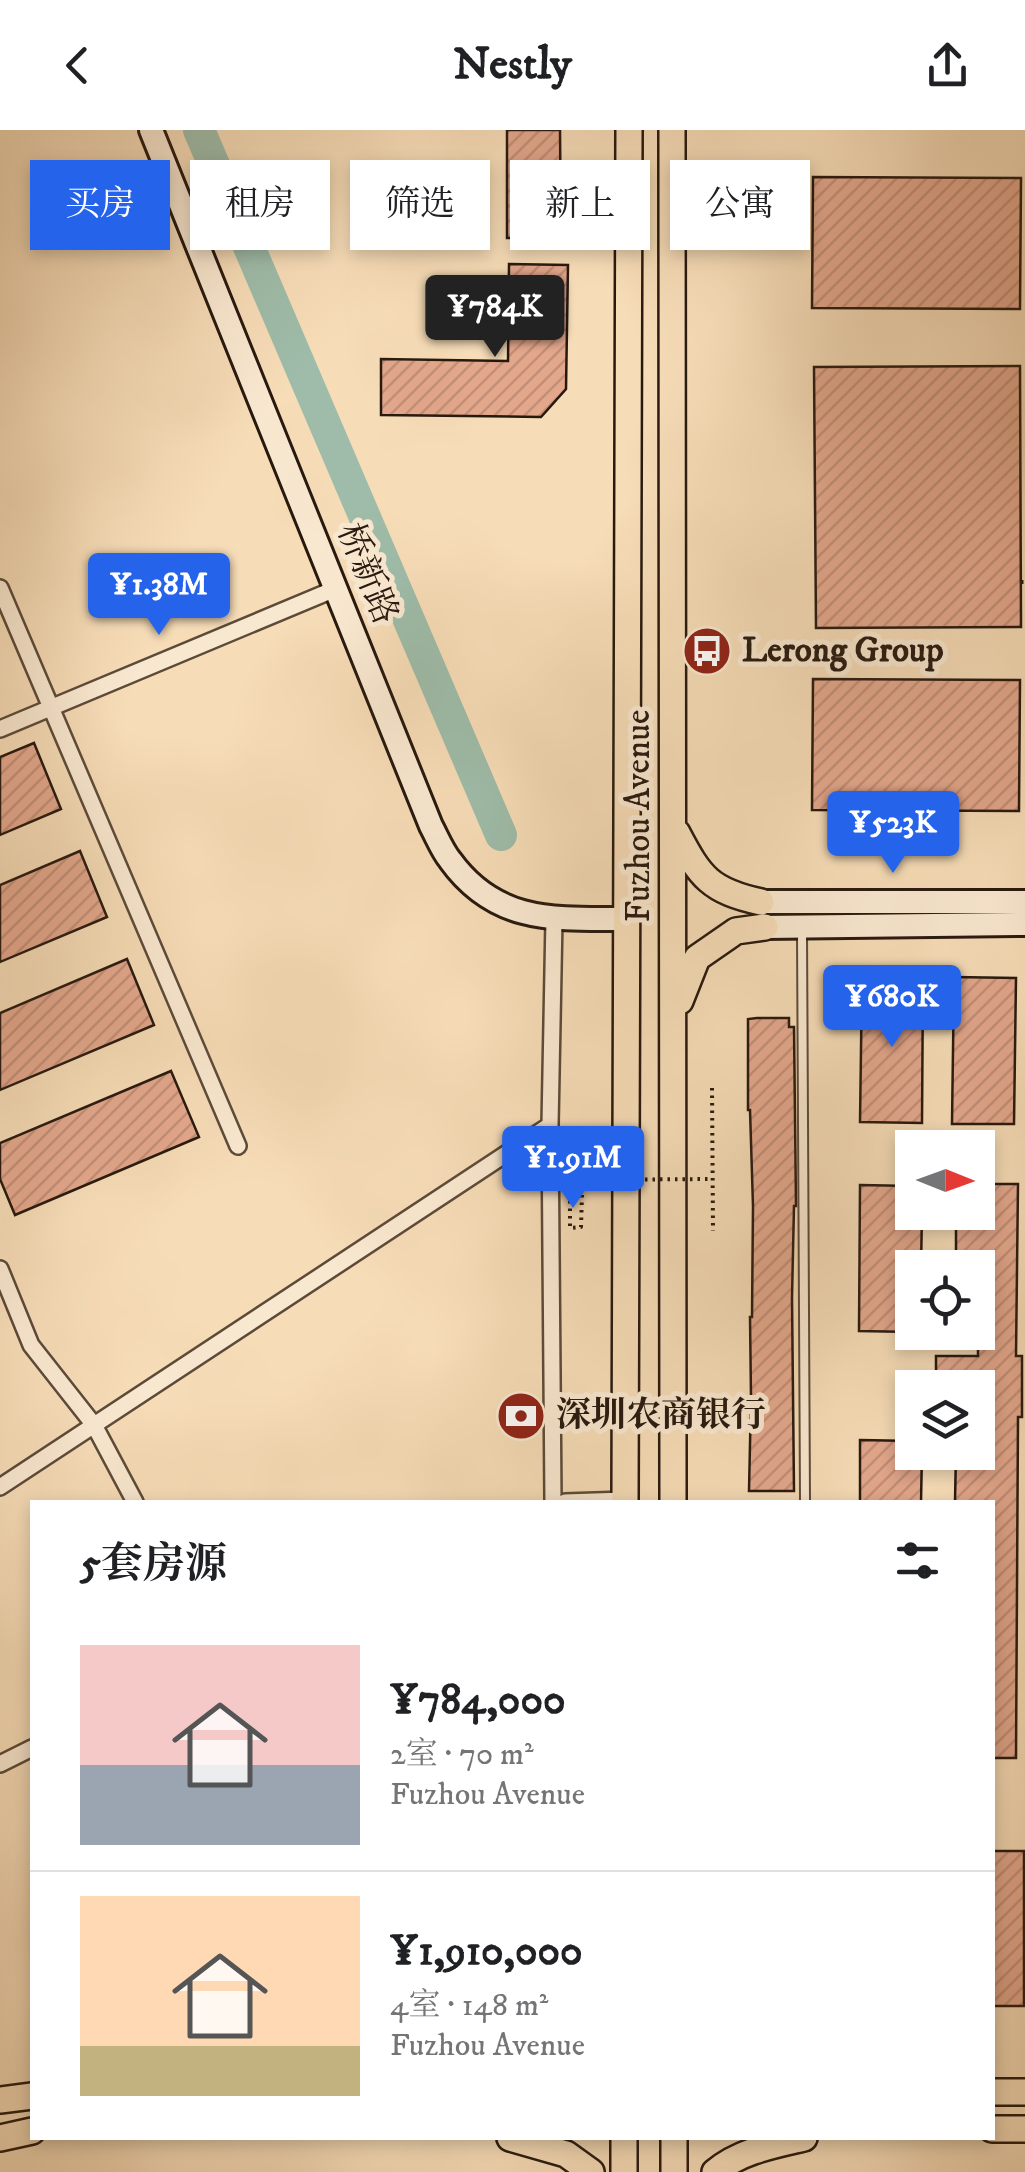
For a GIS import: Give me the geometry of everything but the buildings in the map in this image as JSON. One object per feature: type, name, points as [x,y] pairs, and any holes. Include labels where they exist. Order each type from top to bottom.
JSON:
[{"type":"main road","name":"Fuzhou Avenue","points":[[625,1500],[629,130]]},
{"type":"main road","name":"Fuzhou Avenue","points":[[672,130],[674,1500]]},
{"type":"main road","points":[[674,828],[695,868],[763,915],[697,958],[674,1015]]},
{"type":"main road","points":[[995,2092],[1025,2092]]},
{"type":"main road","points":[[0,2100],[30,2096]]},
{"type":"main road","points":[[995,2129],[1025,2129]]},
{"type":"main road","points":[[0,2138],[30,2130]]},
{"type":"main road","points":[[517,2140],[566,2154],[591,2172]]},
{"type":"main road","points":[[624,2140],[624,2172]]},
{"type":"main road","points":[[674,2140],[674,2172]]},
{"type":"main road","points":[[716,2172],[726,2163],[760,2149],[796,2140]]},
{"type":"street","name":"桥新路","points":[[152,130],[431,826],[450,860],[479,892],[508,908],[554,919],[626,918]]},
{"type":"street","points":[[0,588],[238,1146]]},
{"type":"street","points":[[0,730],[335,588]]},
{"type":"street","points":[[763,915],[1025,902]]},
{"type":"street","points":[[763,915],[802,927],[1025,924]]},
{"type":"street","points":[[553,1500],[550,1125],[554,919]]},
{"type":"street","points":[[0,1486],[550,1125]]},
{"type":"street","points":[[0,1268],[31,1344],[94,1424],[133,1500]]},
{"type":"street","points":[[0,1764],[30,1749]]},
{"type":"lane","points":[[802,927],[805,1500]]},
{"type":"path","points":[[923,1017],[954,1017]]},
{"type":"path","points":[[712,1088],[713,1230]]},
{"type":"path","points":[[582,1171],[582,1140],[570,1139],[570,1228],[581,1228],[582,1194]]},
{"type":"path","points":[[570,1180],[712,1179]]},
{"type":"waterway","points":[[199,130],[501,835]]},
{"type":"place","name":"Lerong Group","points":[[707,651]]},
{"type":"place","name":"深圳农商银行","points":[[521,1416]]}]
